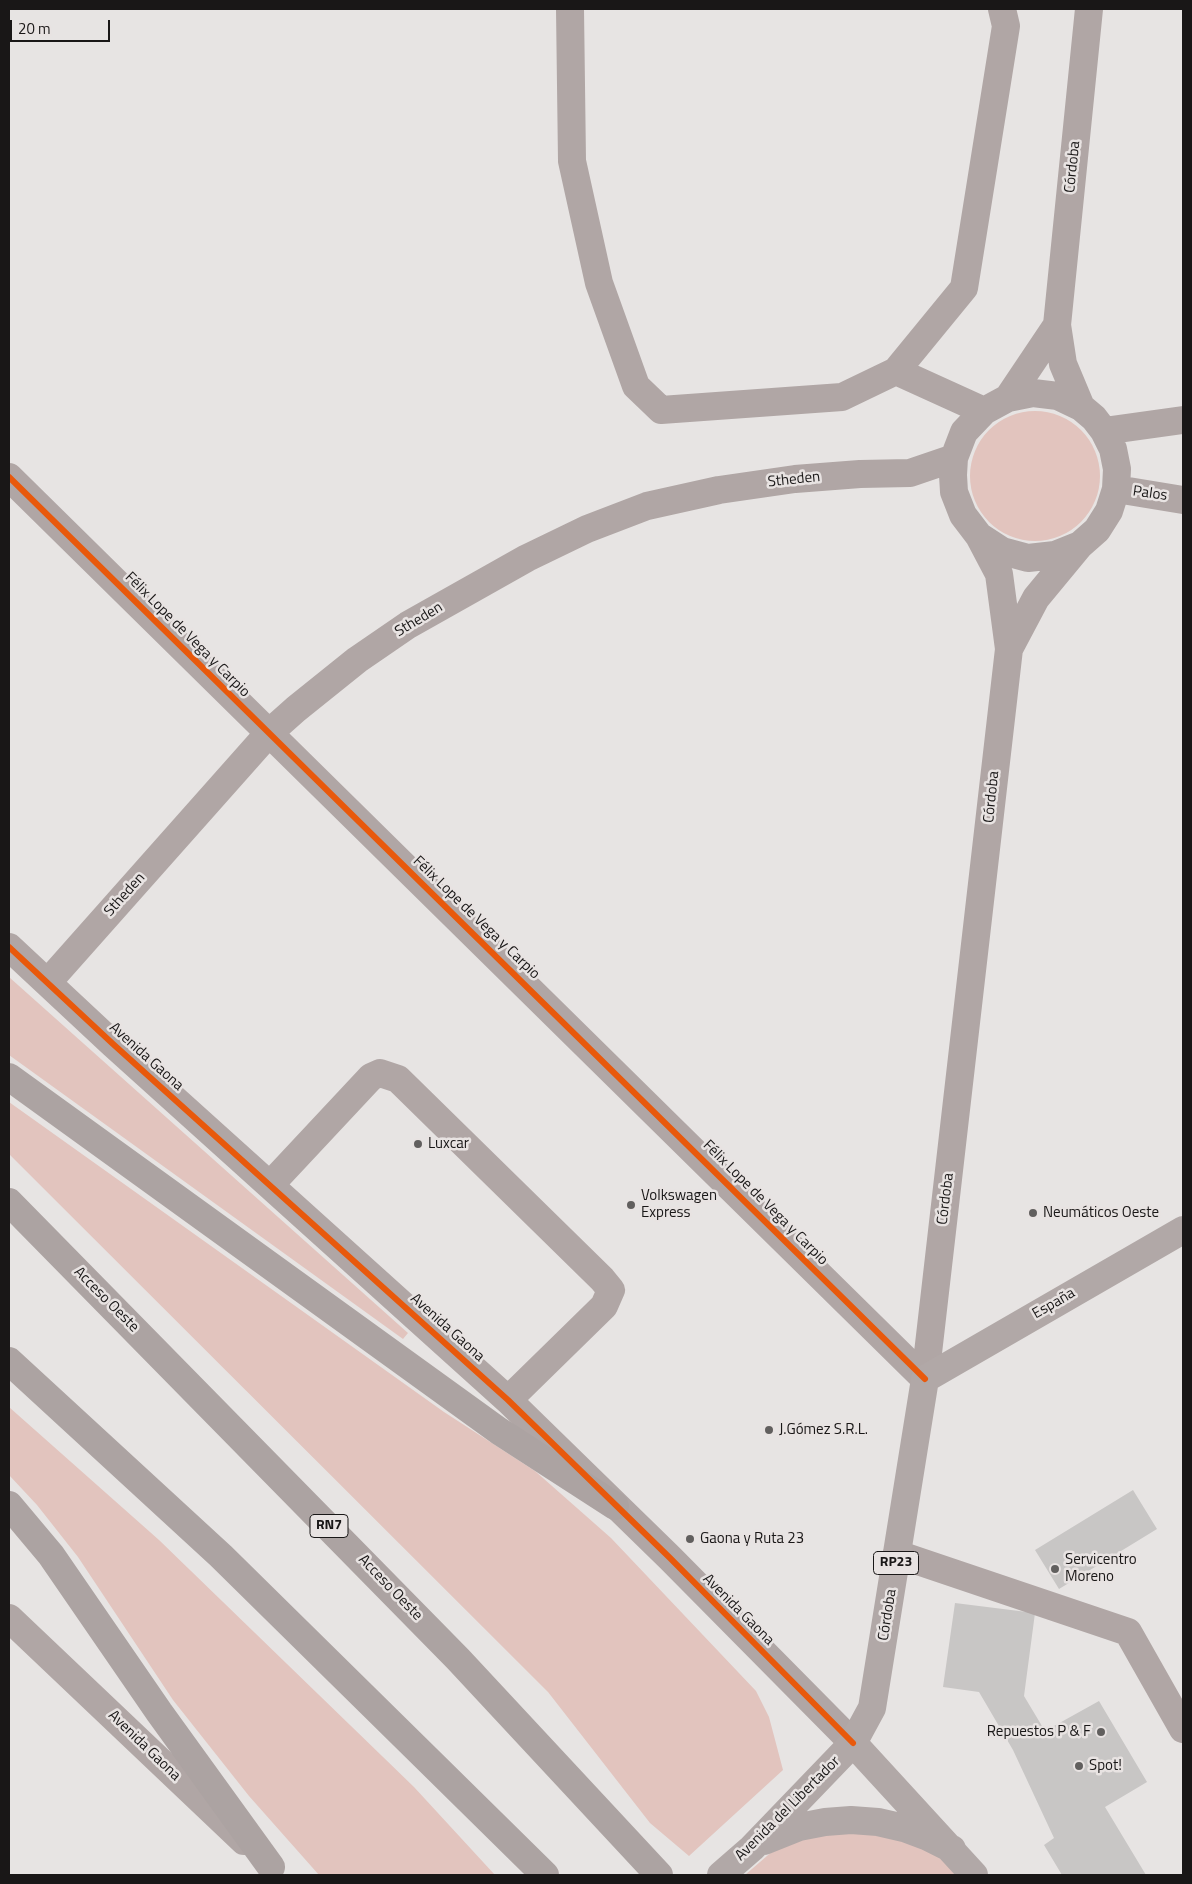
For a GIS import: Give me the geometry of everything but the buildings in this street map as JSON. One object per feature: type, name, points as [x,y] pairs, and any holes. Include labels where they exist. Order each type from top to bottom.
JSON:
[{"type":"highway","points":[[9,1077],[499,1431],[616,1506]]},
{"type":"highway","name":"Acceso Oeste","points":[[9,1202],[458,1659],[650,1866]]},
{"type":"highway","points":[[9,1361],[221,1556],[545,1875]]},
{"type":"highway","points":[[9,1505],[51,1555],[159,1712],[275,1871]]},
{"type":"main road","name":"España","points":[[925,1379],[1183,1230]]},
{"type":"main road","name":"Córdoba","points":[[853,1743],[872,1708],[925,1379]]},
{"type":"main road","name":"Avenida del Libertador","points":[[721,1875],[752,1848],[853,1743]]},
{"type":"main road","name":"Avenida Gaona","points":[[853,1743],[974,1875]]},
{"type":"main road","points":[[752,1848],[774,1836],[800,1827],[825,1822],[852,1820],[878,1822],[904,1828],[952,1849]]},
{"type":"street","points":[[570,9],[572,161],[599,283],[636,386],[661,410],[842,397],[896,371],[964,288],[1006,26],[1002,9]]},
{"type":"street","name":"Córdoba","points":[[1081,407],[1063,364],[1056,325],[1089,9]]},
{"type":"street","name":"Córdoba","points":[[1008,398],[1056,325]]},
{"type":"street","points":[[896,371],[984,411]]},
{"type":"street","points":[[1033,393],[1058,396],[1081,407],[1094,418],[1104,431],[1113,449],[1117,470],[1116,490],[1110,511],[1097,530],[1080,544],[1055,555],[1028,558],[1002,551],[979,536],[963,515],[954,492],[954,458],[964,432],[984,411],[1008,398],[1033,393]]},
{"type":"street","points":[[1104,431],[1183,420]]},
{"type":"street","name":"Stheden","points":[[48,982],[270,733],[296,709],[357,660],[408,625],[527,558],[586,529],[647,506],[719,490],[795,479],[860,474],[910,473],[954,458]]},
{"type":"street","name":"Stheden","points":[[910,473],[954,492]]},
{"type":"street","name":"Félix Lope de Vega y Carpio","points":[[9,477],[925,1379]]},
{"type":"street","name":"Palos","points":[[1116,490],[1183,500]]},
{"type":"street","name":"Córdoba","points":[[925,1379],[1009,649],[999,574],[979,536]]},
{"type":"street","name":"Córdoba","points":[[1009,649],[1036,598],[1080,544]]},
{"type":"street","name":"Avenida Gaona","points":[[9,947],[112,1044],[508,1400],[853,1743]]},
{"type":"street","points":[[270,1185],[371,1077],[380,1073],[398,1079],[610,1290],[604,1306],[508,1400]]},
{"type":"street","points":[[897,1554],[1128,1632],[1183,1729]]},
{"type":"street","name":"Avenida Gaona","points":[[9,1618],[275,1871]]},
{"type":"shaded area","points":[[1035,411],[1048,412],[1060,416],[1081,430],[1095,451],[1099,463],[1099,489],[1095,501],[1081,522],[1060,536],[1048,540],[1035,541],[1022,540],[1010,536],[989,522],[975,501],[971,489],[970,476],[971,463],[975,451],[989,430],[1010,416],[1022,412]]},
{"type":"shaded area","points":[[9,977],[408,1333],[403,1339],[9,1055]]},
{"type":"shaded area","points":[[9,1102],[444,1412],[535,1471],[611,1538],[756,1691],[769,1717],[783,1770],[689,1856],[650,1823],[548,1692],[9,1154]]},
{"type":"shaded area","points":[[9,1407],[159,1540],[414,1787],[495,1875],[319,1875],[249,1796],[173,1700],[78,1557],[37,1505],[9,1475]]},
{"type":"shaded area","points":[[850,1831],[904,1837],[934,1853],[961,1875],[745,1875],[775,1849],[788,1842]]},
{"type":"cycle path","points":[[9,477],[925,1379]]},
{"type":"cycle path","points":[[9,947],[113,1044],[508,1400],[670,1558],[853,1743]]},
{"type":"place","name":"Luxcar","points":[[418,1144]]},
{"type":"place","name":"Volkswagen Express","points":[[631,1205]]},
{"type":"place","name":"Neumáticos Oeste","points":[[1033,1213]]},
{"type":"place","name":"J.Gómez S.R.L.","points":[[769,1430]]},
{"type":"place","name":"Gaona y Ruta 23","points":[[690,1539]]},
{"type":"place","name":"Servicentro Moreno","points":[[1055,1569]]},
{"type":"place","name":"Repuestos P & F","points":[[1101,1732]]},
{"type":"place","name":"Spot!","points":[[1079,1766]]}]
